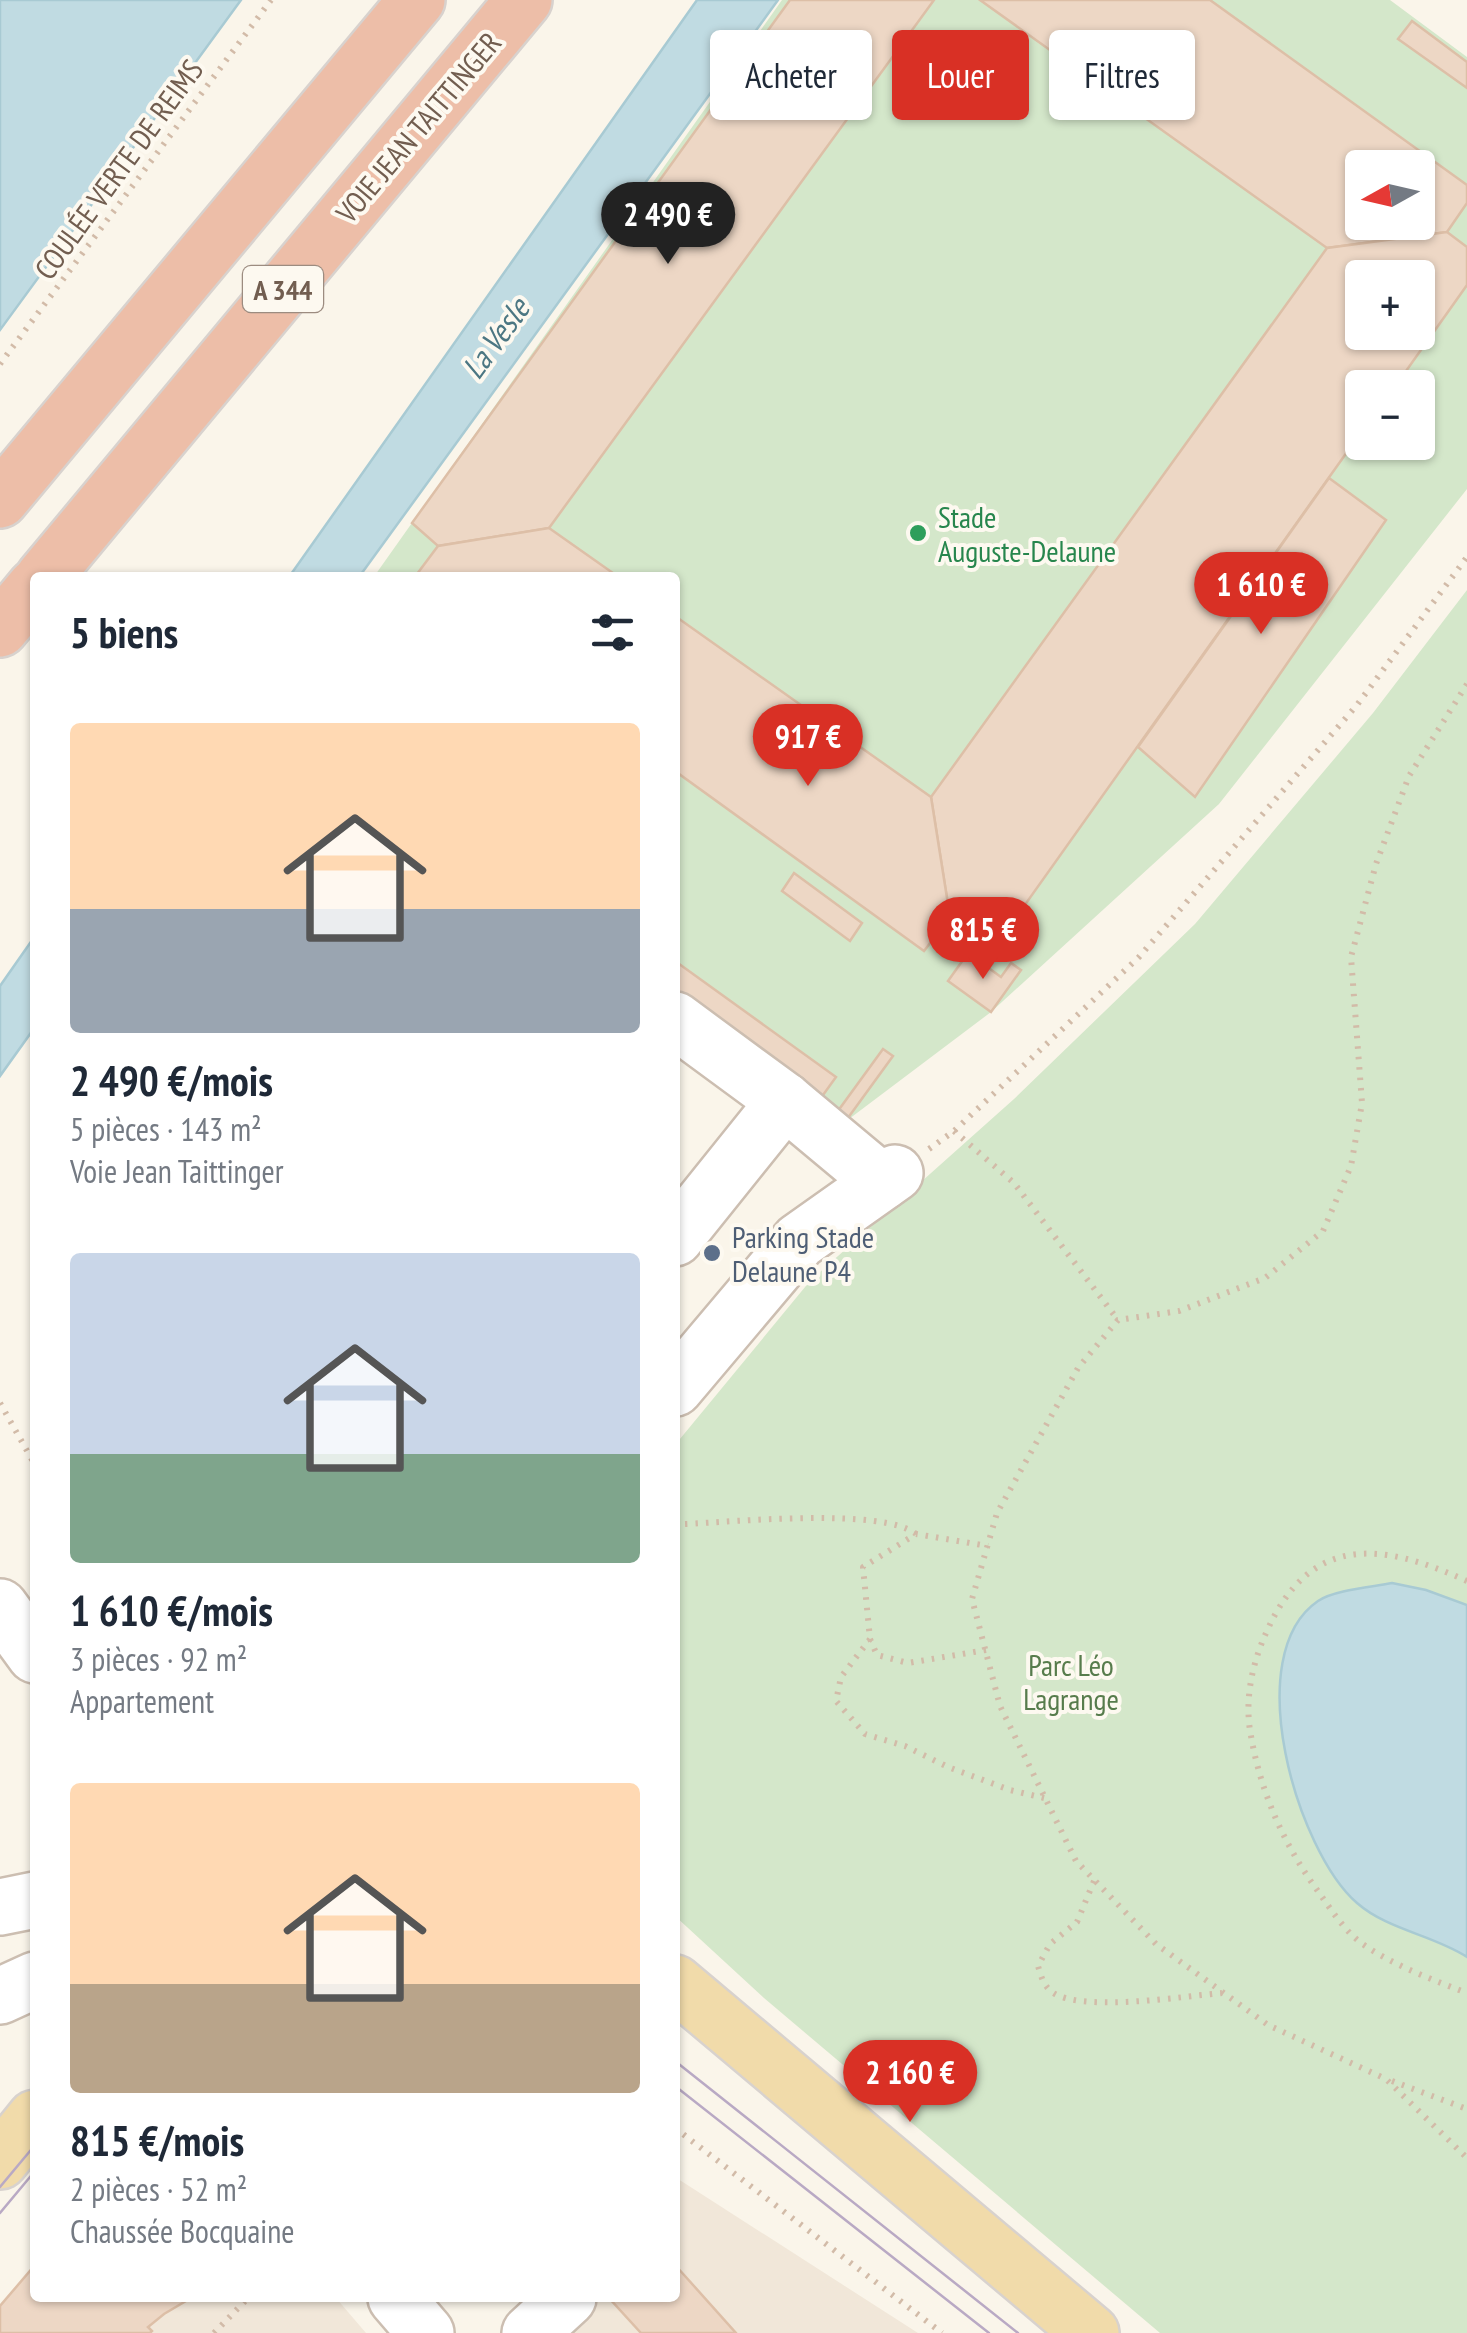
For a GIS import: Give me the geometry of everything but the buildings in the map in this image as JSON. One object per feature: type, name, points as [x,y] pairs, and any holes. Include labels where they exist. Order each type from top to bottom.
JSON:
[{"type":"highway","name":"A 344","points":[[0,500],[417,0]]},
{"type":"highway","name":"VOIE JEAN TAITTINGER","points":[[48,572],[524,0]]},
{"type":"highway","points":[[0,629],[30,593]]},
{"type":"main road","points":[[680,1987],[1091,2333]]},
{"type":"main road","points":[[0,2162],[30,2124]]},
{"type":"street","points":[[680,1024],[889,1177],[798,1241],[680,1382]]},
{"type":"street","points":[[680,1232],[784,1101]]},
{"type":"street","points":[[0,1607],[30,1648]]},
{"type":"street","points":[[0,1908],[30,1901]]},
{"type":"street","points":[[0,1996],[30,1982]]},
{"type":"street","points":[[399,2302],[426,2333]]},
{"type":"street","points":[[488,2333],[521,2302]]},
{"type":"street","points":[[530,2333],[564,2302]]},
{"type":"path","name":"COULÉE VERTE DE REIMS","points":[[0,364],[271,0]]},
{"type":"path","points":[[889,1177],[954,1132],[1139,956],[1357,705],[1467,557]]},
{"type":"path","points":[[1467,684],[1409,776],[1376,864],[1350,958],[1362,1104],[1351,1166],[1323,1231],[1265,1278],[1179,1311],[1118,1320],[1078,1368],[997,1513],[972,1600],[1000,1706],[1076,1862],[1156,1944],[1268,2025],[1386,2079],[1467,2109]]},
{"type":"path","points":[[954,1132],[1014,1183],[1118,1320]]},
{"type":"path","points":[[0,1403],[30,1456]]},
{"type":"path","points":[[680,1522],[829,1518],[905,1526],[916,1534],[988,1546]]},
{"type":"path","points":[[916,1534],[863,1567],[870,1640],[877,1656],[908,1664],[986,1650]]},
{"type":"path","points":[[1467,1581],[1430,1564],[1384,1552],[1348,1554],[1318,1564],[1278,1606],[1252,1665],[1250,1732],[1281,1833],[1337,1918],[1362,1944],[1423,1976],[1467,1993]]},
{"type":"path","points":[[870,1640],[841,1677],[836,1701],[865,1734],[905,1746],[948,1768],[1010,1790],[1046,1798]]},
{"type":"path","points":[[1094,1880],[1077,1922],[1050,1944],[1038,1966],[1043,1983],[1055,1995],[1082,2003],[1223,1992]]},
{"type":"path","points":[[1386,2079],[1467,2158]]},
{"type":"path","points":[[680,2132],[942,2333]]},
{"type":"path","points":[[214,2333],[244,2302]]},
{"type":"shaded area","points":[[680,2180],[918,2333],[547,2333],[582,2302],[680,2302]]},
{"type":"shaded area","points":[[30,2299],[339,2302],[366,2333],[0,2333],[0,2307]]},
{"type":"green space","name":"Stade Auguste-Delaune","points":[[782,0],[1390,0],[1467,57],[1467,489],[1219,804],[991,1012],[845,1122],[680,1002],[680,572],[377,572],[710,102],[710,120],[872,120],[872,30],[761,30]]},
{"type":"green space","name":"Parc Léo Lagrange","points":[[1467,590],[1467,2333],[1160,2333],[764,1998],[680,1921],[680,1439],[810,1281],[1014,1099],[1195,924],[1373,713]]},
{"type":"water","points":[[0,0],[241,0],[0,330]]},
{"type":"water","name":"La Vesle","points":[[697,0],[778,0],[756,30],[710,30],[710,94],[363,572],[293,572]]},
{"type":"water","points":[[30,943],[30,1034],[0,1076],[0,986]]},
{"type":"water","points":[[1392,1583],[1467,1605],[1467,1957],[1382,1920],[1357,1903],[1335,1877],[1314,1841],[1297,1799],[1285,1753],[1280,1707],[1282,1664],[1295,1627],[1325,1597]]},
{"type":"tram line","points":[[680,2065],[1018,2333]]},
{"type":"tram line","points":[[680,2090],[989,2333]]},
{"type":"tram line","points":[[0,2187],[30,2151]]},
{"type":"tram line","points":[[0,2213],[30,2177]]},
{"type":"place","name":"Stade Auguste-Delaune","points":[[918,533]]},
{"type":"place","name":"Parking Stade Delaune P4","points":[[712,1253]]}]
